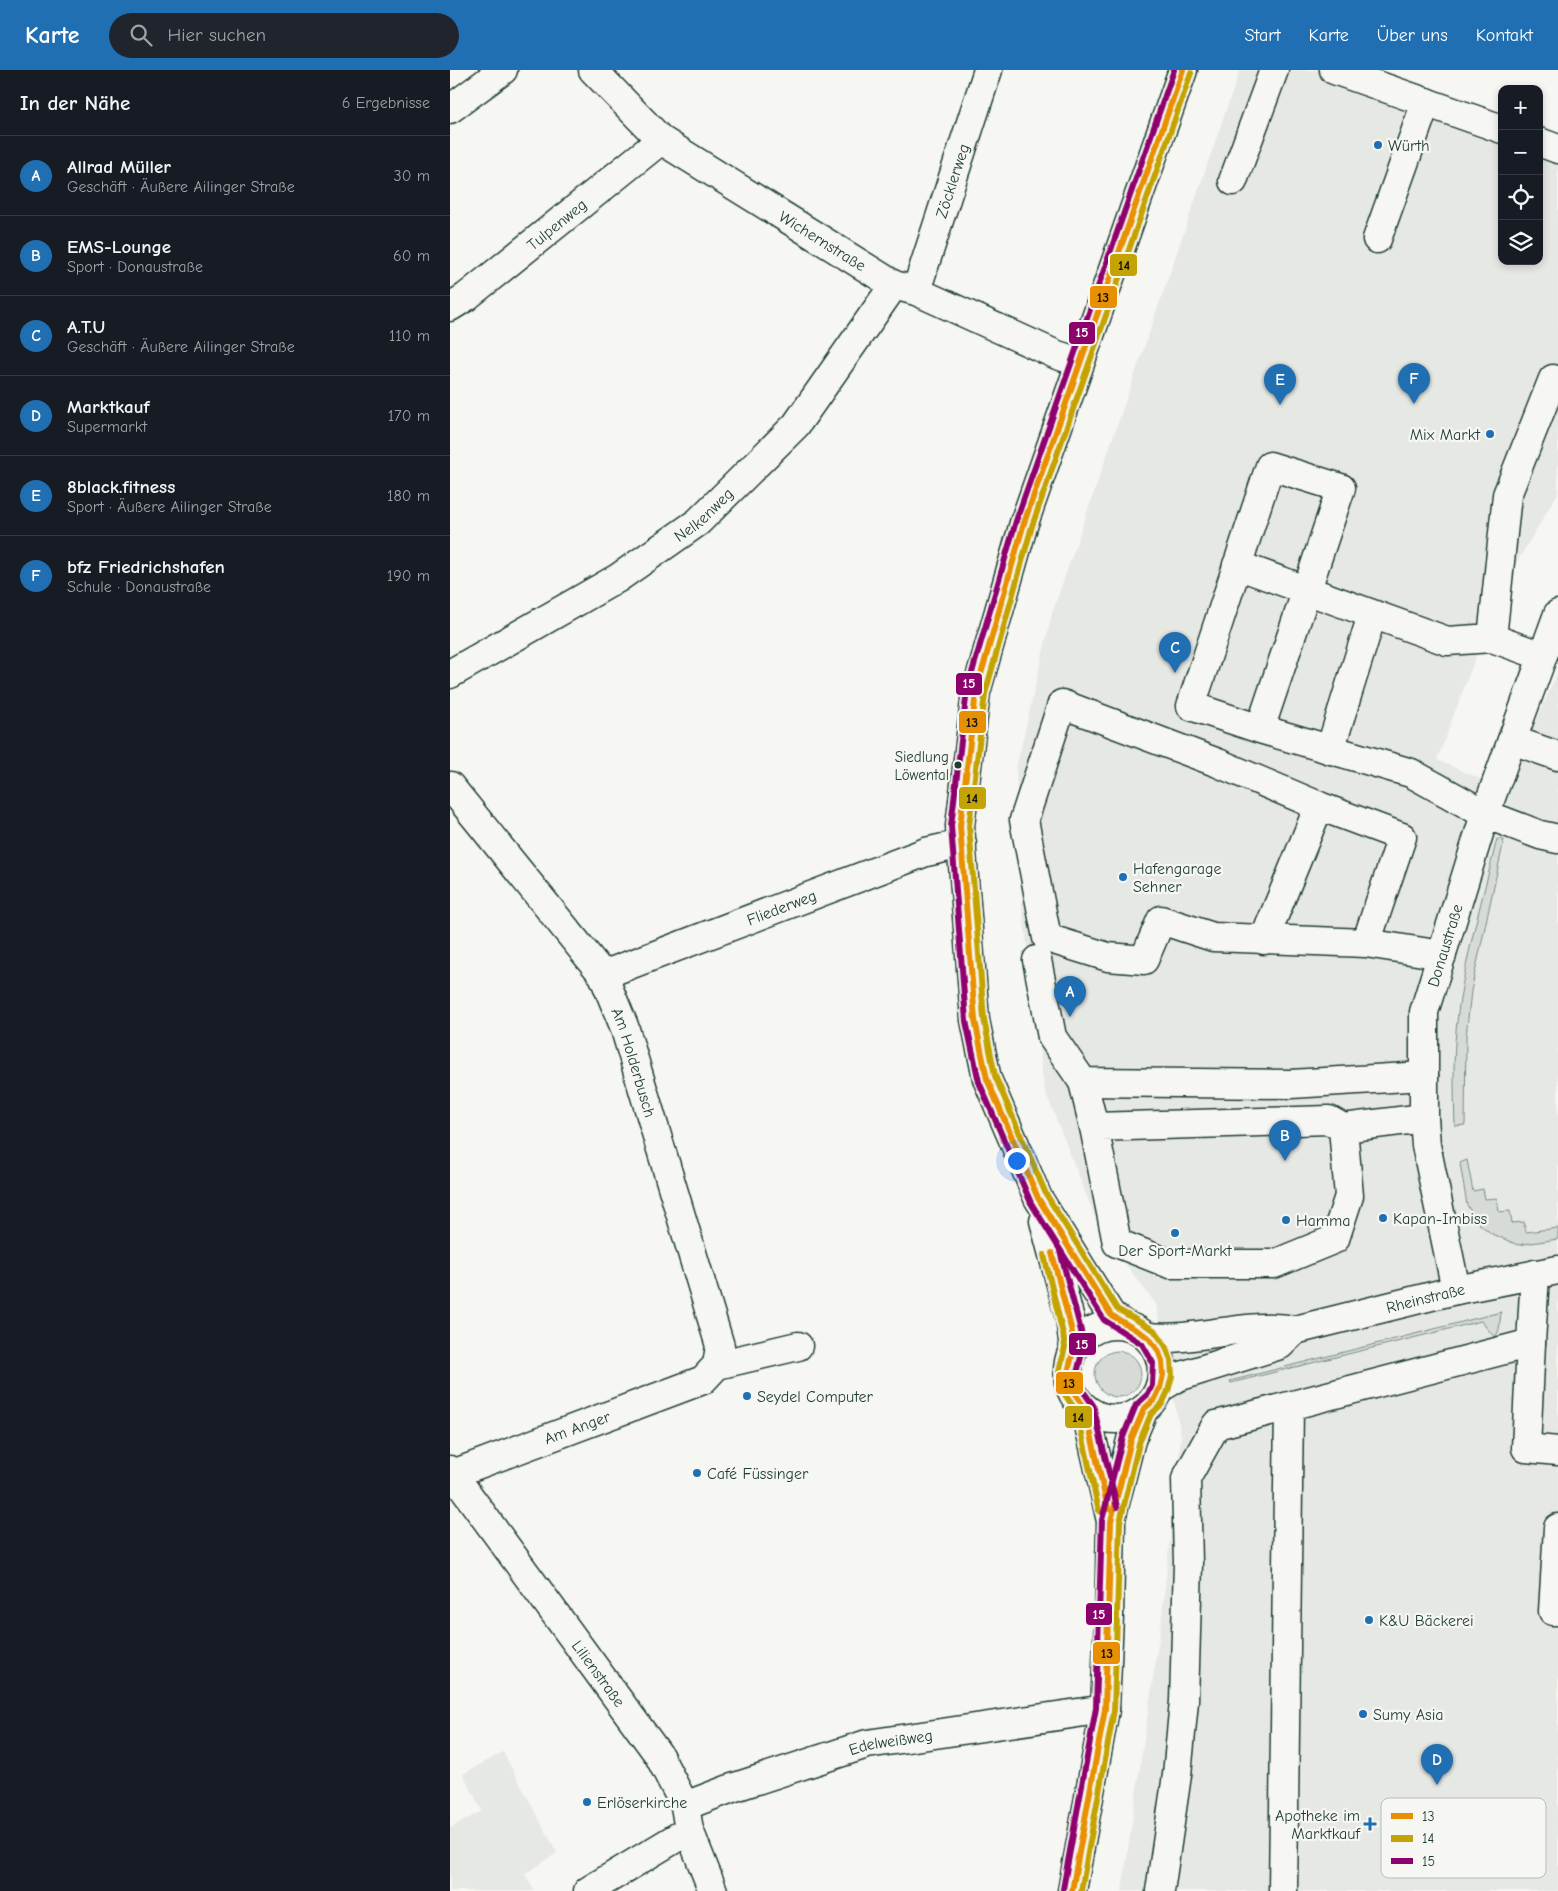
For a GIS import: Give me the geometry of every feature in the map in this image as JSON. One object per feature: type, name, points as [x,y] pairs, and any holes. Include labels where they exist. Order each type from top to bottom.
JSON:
[{"type":"street","points":[[450,109],[503,70]]},
{"type":"street","name":"Wichernstraße","points":[[593,70],[661,140],[905,288],[1056,355],[1080,362]]},
{"type":"street","name":"Zöcklerweg","points":[[905,288],[988,70]]},
{"type":"street","points":[[1111,1521],[1085,1408],[1070,1387],[1068,1372],[1074,1348],[1070,1319],[1038,1198],[987,1079],[975,1020],[960,826],[976,692],[1024,524],[1183,70]]},
{"type":"street","points":[[1233,181],[1274,70]]},
{"type":"street","points":[[1334,70],[1498,128]]},
{"type":"street","points":[[1376,239],[1426,102]]},
{"type":"street","name":"Tulpenweg","points":[[450,307],[466,297],[661,140]]},
{"type":"street","points":[[1543,143],[1558,149]]},
{"type":"street","name":"Nelkenweg","points":[[450,674],[618,578],[698,522],[796,425],[905,288]]},
{"type":"street","points":[[1492,638],[1507,495],[1553,379],[1558,381]]},
{"type":"street","points":[[1260,730],[1341,488],[1270,466],[1191,706],[1260,730],[1411,773],[1485,814],[1540,836],[1558,839]]},
{"type":"street","points":[[1237,565],[1372,615],[1447,640],[1492,638],[1542,656]]},
{"type":"street","name":"Donaustraße","points":[[1456,1290],[1426,1145],[1424,1118],[1424,1012],[1485,814],[1558,614]]},
{"type":"street","points":[[1330,750],[1372,615]]},
{"type":"street","points":[[1366,944],[1402,837],[1319,806],[1218,763],[1062,704],[1024,820],[1047,938],[1108,957],[1144,960],[1161,920],[1213,937],[1366,944],[1442,955]]},
{"type":"street","points":[[1512,740],[1557,754]]},
{"type":"street","name":"Am Holderbusch","points":[[450,786],[603,975],[624,1026],[720,1346],[710,1372]]},
{"type":"street","points":[[1264,940],[1319,806]]},
{"type":"street","name":"Fliederweg","points":[[603,975],[926,852],[962,844]]},
{"type":"street","points":[[1037,960],[1052,1037],[1083,1082],[1117,1243],[1170,1264],[1274,1264],[1335,1239],[1349,1196],[1343,1128]]},
{"type":"street","points":[[1083,1082],[1291,1084],[1424,1076]]},
{"type":"street","points":[[1130,1111],[1204,1107],[1226,1084]]},
{"type":"street","points":[[1094,1127],[1329,1120],[1343,1128],[1424,1118]]},
{"type":"street","points":[[1038,1198],[1111,1315],[1137,1331],[1158,1350],[1163,1374],[1131,1440],[1111,1521],[1105,1709],[1072,1891]]},
{"type":"street","points":[[1547,1272],[1531,1343],[1526,1448],[1558,1451]]},
{"type":"street","name":"Rheinstraße","points":[[1137,1331],[1171,1339],[1273,1326],[1295,1330],[1456,1290],[1547,1272]]},
{"type":"street","points":[[1074,1348],[1086,1334],[1096,1328],[1108,1325],[1137,1331]]},
{"type":"street","name":"Rheinstraße","points":[[1152,1398],[1178,1377],[1280,1345],[1295,1330]]},
{"type":"street","points":[[1160,1891],[1177,1775],[1184,1701],[1188,1563],[1186,1478],[1216,1425],[1531,1343]]},
{"type":"street","name":"Am Anger","points":[[451,1473],[710,1372],[798,1346]]},
{"type":"street","points":[[1085,1408],[1101,1417],[1116,1419],[1131,1417],[1152,1398]]},
{"type":"street","points":[[1283,1891],[1289,1407]]},
{"type":"street","name":"Lilienstraße","points":[[451,1473],[658,1754],[687,1818],[713,1891]]},
{"type":"street","points":[[1558,1528],[1553,1611],[1558,1611]]},
{"type":"street","name":"Edelweißweg","points":[[588,1891],[687,1818],[732,1788],[867,1744],[1105,1709]]},
{"type":"shaded area","points":[[1240,70],[1367,70],[1498,119],[1498,265],[1543,265],[1543,135],[1558,141],[1558,493],[1501,589],[1437,760],[1506,790],[1558,671],[1558,1891],[1122,1891],[1161,1624],[1181,1436],[1156,1304],[1101,1232],[1044,1088],[1022,905],[1016,769],[1052,614]]},
{"type":"shaded area","points":[[1497,839],[1504,840],[1471,991],[1466,1037],[1465,1125],[1455,1126],[1454,1054],[1459,1006],[1473,934]]},
{"type":"shaded area","points":[[1467,1160],[1473,1191],[1483,1189],[1485,1199],[1497,1198],[1499,1212],[1510,1211],[1512,1223],[1524,1222],[1526,1232],[1558,1228],[1558,1239],[1518,1245],[1492,1234],[1478,1223],[1467,1205],[1460,1163]]},
{"type":"shaded area","points":[[1501,1312],[1499,1330],[1495,1338],[1481,1321],[1231,1383],[1230,1381]]},
{"type":"shaded area","points":[[1118,1351],[1131,1355],[1137,1361],[1141,1374],[1137,1387],[1131,1393],[1118,1397],[1105,1393],[1099,1387],[1095,1374],[1099,1361],[1105,1355]]},
{"type":"shaded area","points":[[503,1752],[557,1853],[525,1874],[534,1891],[450,1891],[450,1828],[482,1811],[463,1774]]},
{"type":"transit line","name":"15","points":[[1063,1889],[1096,1708],[1102,1520],[1123,1437],[1136,1405],[1148,1394],[1152,1385],[1153,1363],[1142,1344],[1104,1320],[1031,1203],[979,1082],[966,1021],[951,826],[967,690],[1016,521],[1174,70]]},
{"type":"transit line","name":"13","points":[[1072,1891],[1105,1709],[1111,1521],[1131,1440],[1144,1409],[1155,1399],[1160,1388],[1163,1375],[1162,1361],[1158,1350],[1148,1337],[1111,1315],[1038,1198],[987,1079],[975,1020],[960,826],[976,692],[1024,523],[1183,70]]},
{"type":"transit line","name":"14","points":[[1081,1891],[1114,1710],[1120,1522],[1139,1443],[1151,1414],[1162,1404],[1168,1391],[1172,1376],[1171,1360],[1165,1345],[1154,1330],[1117,1309],[1046,1194],[995,1076],[984,1019],[969,826],[985,694],[1032,526],[1191,73]]},
{"type":"transit line","name":"15","points":[[1060,1251],[1081,1331],[1083,1349],[1077,1373],[1078,1384],[1093,1405],[1117,1507]]},
{"type":"transit line","name":"13","points":[[1052,1253],[1072,1332],[1074,1348],[1068,1372],[1070,1387],[1085,1408],[1108,1509]]},
{"type":"transit line","name":"14","points":[[1044,1255],[1065,1347],[1059,1372],[1061,1389],[1077,1412],[1099,1511]]},
{"type":"place","name":"Würth","points":[[1378,145]]},
{"type":"place","name":"bfz Friedrichshafen","points":[[1414,404]]},
{"type":"place","name":"8black.fitness","points":[[1280,405]]},
{"type":"place","name":"Mix Markt","points":[[1490,434]]},
{"type":"place","name":"A.T.U","points":[[1175,673]]},
{"type":"place","name":"Siedlung Löwental","points":[[958,765]]},
{"type":"place","name":"Hafengarage Sehner","points":[[1123,877]]},
{"type":"place","name":"Allrad Müller","points":[[1070,1017]]},
{"type":"place","name":"EMS-Lounge","points":[[1285,1161]]},
{"type":"place","name":"Kapan-Imbiss","points":[[1383,1218]]},
{"type":"place","name":"Hamma","points":[[1286,1220]]},
{"type":"place","name":"Der Sport-Markt","points":[[1175,1233]]},
{"type":"place","name":"Seydel Computer","points":[[747,1396]]},
{"type":"place","name":"Café Füssinger","points":[[697,1473]]},
{"type":"place","name":"K&U Bäckerei","points":[[1369,1620]]},
{"type":"place","name":"Sumy Asia","points":[[1363,1714]]},
{"type":"place","name":"Marktkauf","points":[[1437,1785]]},
{"type":"place","name":"Erlöserkirche","points":[[587,1802]]},
{"type":"place","name":"Apotheke im Marktkauf","points":[[1370,1824]]}]
